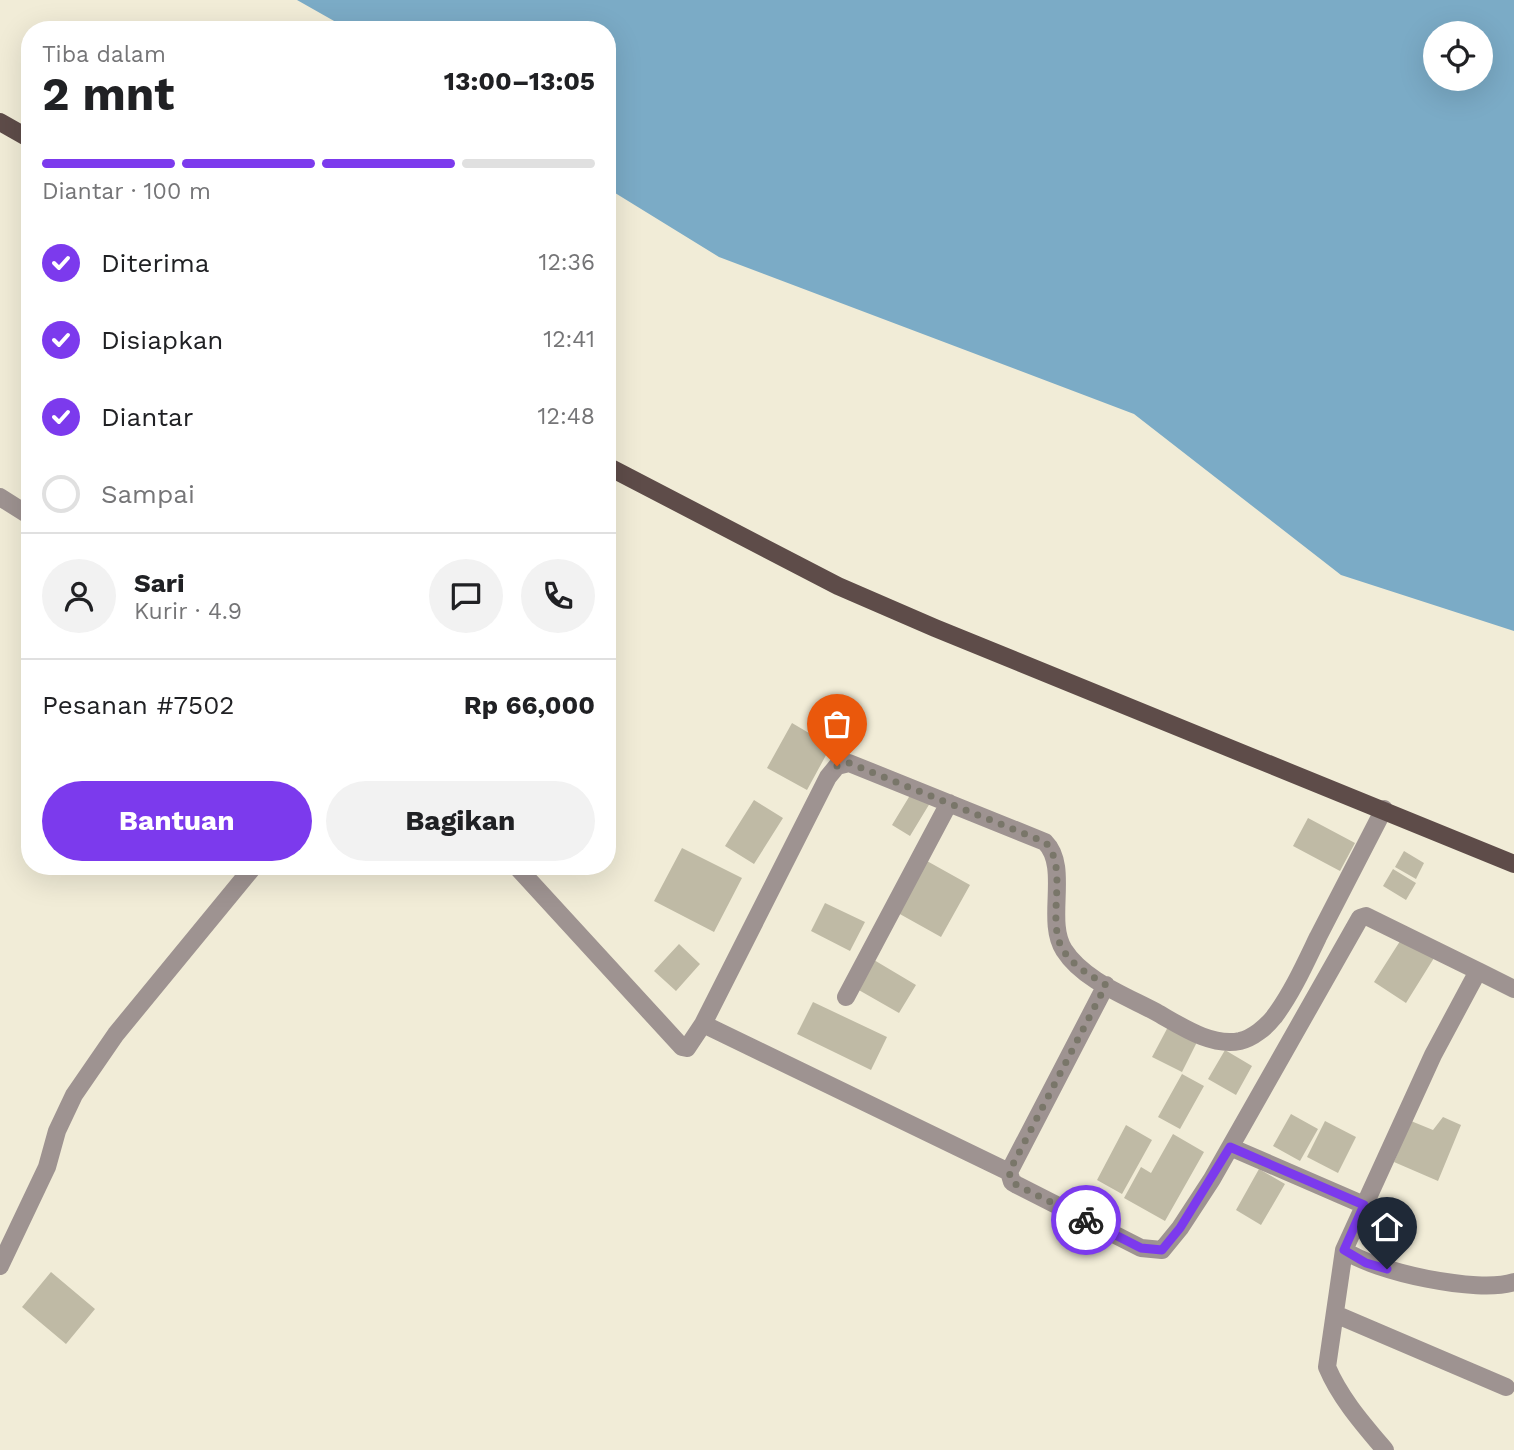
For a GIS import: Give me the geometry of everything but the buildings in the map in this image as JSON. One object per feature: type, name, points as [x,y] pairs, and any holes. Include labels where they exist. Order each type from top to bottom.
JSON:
[{"type":"main road","points":[[0,122],[21,134]]},
{"type":"main road","points":[[616,471],[862,597],[1514,864]]},
{"type":"street","points":[[0,497],[21,510]]},
{"type":"street","points":[[524,875],[682,1047],[690,1046],[828,777],[837,766],[849,763],[1045,842],[1049,847],[1055,873],[1059,942],[1070,959],[1106,985],[1216,1042],[1241,1041],[1258,1032],[1274,1017],[1298,977],[1384,809]]},
{"type":"street","points":[[846,997],[949,803]]},
{"type":"street","points":[[0,1266],[47,1167],[57,1131],[74,1095],[116,1034],[247,875]]},
{"type":"street","points":[[1106,985],[1009,1172],[1012,1182],[1017,1185],[1141,1248],[1162,1250],[1180,1228],[1230,1147],[1360,918],[1366,916],[1514,989]]},
{"type":"street","points":[[1385,1450],[1344,1398],[1327,1367],[1344,1250],[1433,1055],[1478,971]]},
{"type":"street","points":[[703,1024],[1009,1172]]},
{"type":"street","points":[[1230,1147],[1364,1205]]},
{"type":"street","points":[[1344,1250],[1366,1263],[1427,1280],[1501,1285],[1514,1282]]},
{"type":"street","points":[[1335,1314],[1506,1387]]},
{"type":"water","points":[[297,0],[1514,0],[1514,631],[1341,575],[1134,414],[719,257],[616,194],[616,21],[334,21]]},
{"type":"way so far","points":[[837,766],[849,763],[1045,842],[1049,847],[1055,873],[1059,942],[1070,959],[1106,985],[1009,1172],[1012,1182],[1086,1220]]},
{"type":"route","points":[[1086,1220],[1141,1248],[1162,1250],[1180,1228],[1230,1147],[1364,1205],[1344,1250],[1366,1263],[1387,1269]]}]
